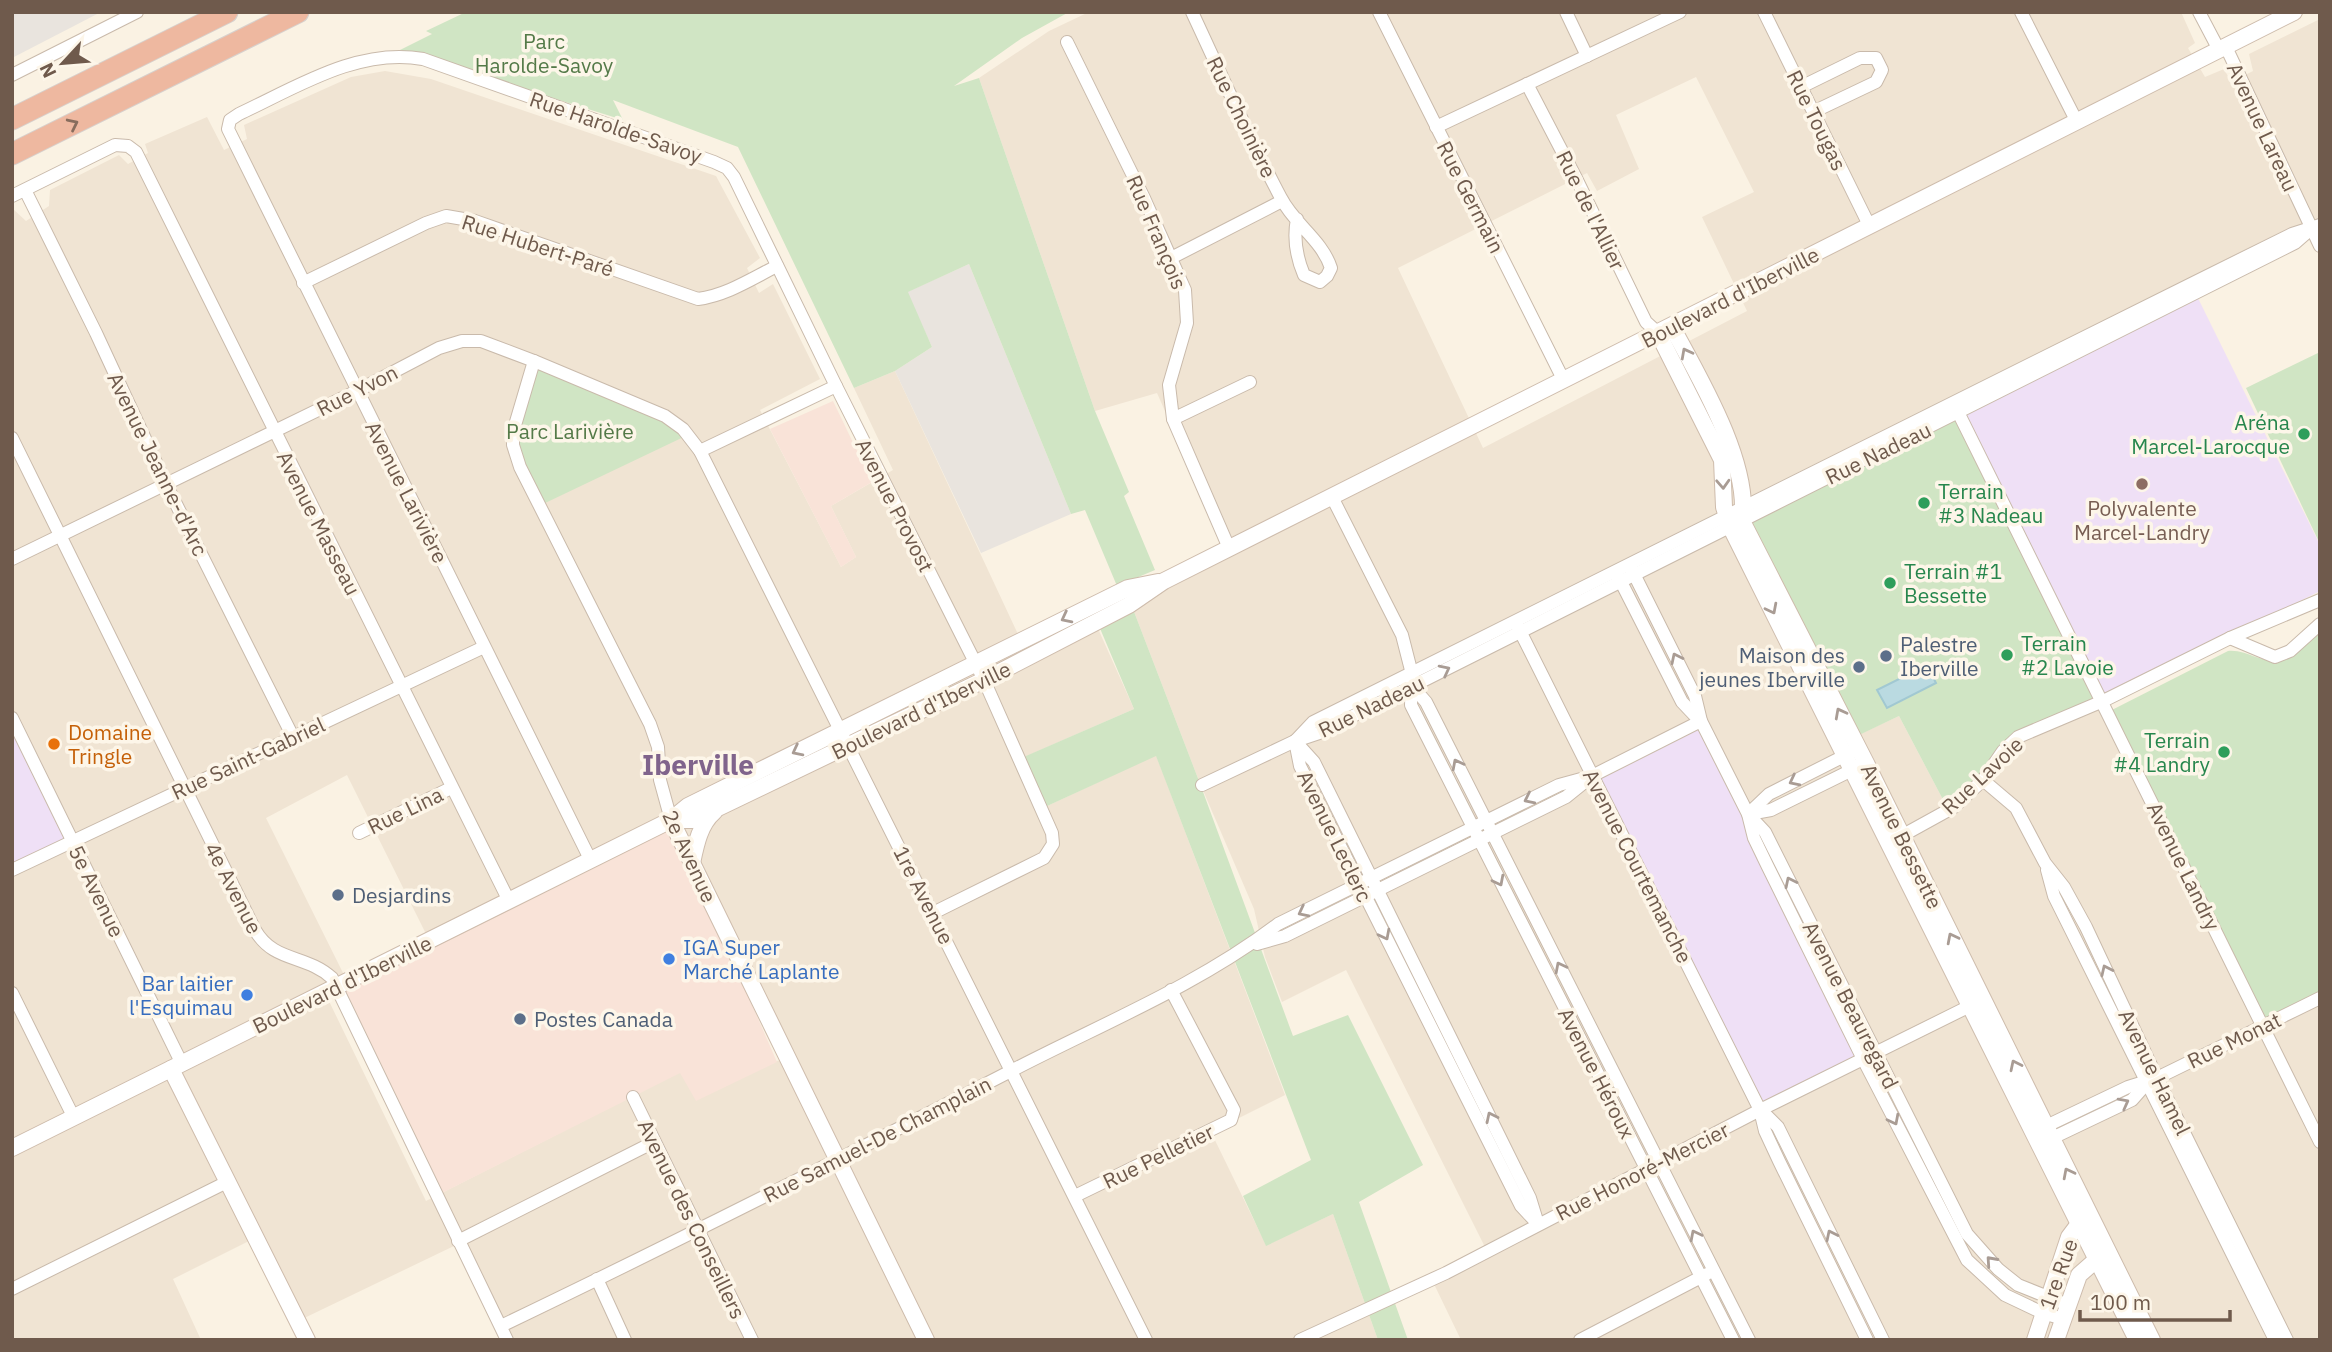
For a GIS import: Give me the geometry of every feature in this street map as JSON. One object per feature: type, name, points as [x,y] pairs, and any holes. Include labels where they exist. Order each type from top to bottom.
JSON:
[{"type":"highway","points":[[12,119],[228,12]]},
{"type":"highway","points":[[12,154],[298,12]]},
{"type":"street","points":[[12,75],[137,12]]},
{"type":"street","name":"Rue Choinière","points":[[1192,12],[1282,201],[1297,219]]},
{"type":"street","name":"Rue Germain","points":[[1379,12],[1564,381]]},
{"type":"street","points":[[1566,12],[1587,56]]},
{"type":"street","points":[[1436,127],[1679,12]]},
{"type":"street","name":"Rue Tougas","points":[[1764,12],[1870,227]]},
{"type":"street","points":[[2021,12],[2077,122]]},
{"type":"street","name":"Avenue Lareau","points":[[2199,12],[2222,48],[2315,227],[2320,246]]},
{"type":"street","name":"Boulevard d'Iberville","points":[[671,820],[693,820],[984,680],[1129,605],[1164,581],[2294,12]]},
{"type":"street","name":"Rue François","points":[[1068,42],[1144,198],[1185,290],[1187,323],[1169,386],[1173,419],[1229,548]]},
{"type":"street","name":"Rue Harolde-Savoy","points":[[228,123],[239,114],[346,66],[384,57],[414,58],[508,88],[729,169]]},
{"type":"street","points":[[1801,87],[1860,58],[1876,58],[1882,70],[1876,82],[1813,112]]},
{"type":"street","name":"Rue de l'Allier","points":[[1527,84],[1646,322],[1665,330]]},
{"type":"street","name":"Avenue Larivière","points":[[228,123],[228,130],[356,391],[591,860]]},
{"type":"street","name":"Avenue Masseau","points":[[25,190],[119,144],[128,146],[138,155],[509,901]]},
{"type":"street","name":"Avenue Provost","points":[[729,169],[984,680],[1052,833],[1054,844],[1044,858],[933,913]]},
{"type":"street","points":[[12,196],[25,190]]},
{"type":"street","name":"Avenue Jeanne-d'Arc","points":[[25,190],[96,333],[166,484],[293,737]]},
{"type":"street","points":[[1171,258],[1282,201]]},
{"type":"street","name":"Rue Hubert-Paré","points":[[303,283],[426,223],[446,216],[475,221],[698,299],[730,290],[777,266]]},
{"type":"street","name":"Rue Nadeau","points":[[1202,785],[1295,741],[1319,733],[1412,680],[2265,253],[2292,234],[2315,227]]},
{"type":"street","name":"Avenue Bessette","points":[[1665,330],[1735,460],[1736,518],[2083,1218],[2152,1340]]},
{"type":"street","name":"Rue Yvon","points":[[12,559],[274,432],[439,348],[462,341],[481,341],[653,409],[682,429],[700,451]]},
{"type":"street","name":"2e Avenue","points":[[534,360],[513,432],[520,467],[650,724],[658,747],[660,780],[671,820],[926,1340]]},
{"type":"street","points":[[1173,419],[1251,382]]},
{"type":"street","points":[[700,451],[836,386]]},
{"type":"street","name":"Avenue Landry","points":[[1956,408],[2320,1142]]},
{"type":"street","name":"4e Avenue","points":[[12,438],[261,940],[282,956],[318,966],[332,978],[507,1340]]},
{"type":"street","name":"1re Avenue","points":[[700,451],[1146,1340]]},
{"type":"street","name":"Avenue Héroux","points":[[1332,497],[1402,635],[1412,680],[1411,705],[1560,999],[1652,1166],[1707,1274],[1731,1337],[1742,1327]]},
{"type":"street","name":"Avenue Beauregard","points":[[1632,569],[1695,696],[1701,721],[1748,814],[1754,838],[1767,865],[1944,1202],[1967,1234],[1998,1269],[2045,1306],[2065,1312]]},
{"type":"street","name":"Avenue Beauregard","points":[[1618,576],[1682,702],[1701,721]]},
{"type":"street","name":"Boulevard d'Iberville","points":[[12,1149],[671,820],[688,806],[1128,588],[1164,581]]},
{"type":"street","name":"Rue Lavoie","points":[[1895,840],[1954,807],[1983,780],[2003,751],[2018,737],[2103,701],[2230,638],[2320,600]]},
{"type":"street","points":[[2230,638],[2275,657],[2290,652],[2320,624]]},
{"type":"street","name":"Avenue Courtemanche","points":[[1518,627],[1760,1110],[1765,1131],[1867,1340]]},
{"type":"street","name":"Rue Saint-Gabriel","points":[[12,870],[484,647]]},
{"type":"street","name":"Avenue Héroux","points":[[1412,680],[1426,702],[1573,991],[1652,1166]]},
{"type":"street","name":"5e Avenue","points":[[12,718],[73,841],[227,1182],[307,1340]]},
{"type":"street","name":"Rue Samuel-De Champlain","points":[[1365,886],[1378,890],[1489,826],[1566,797],[1592,776],[1701,721]]},
{"type":"street","name":"Avenue Leclerc","points":[[1295,741],[1300,766],[1365,886],[1407,980],[1499,1148]]},
{"type":"street","points":[[1748,814],[1769,794],[1855,759]]},
{"type":"street","name":"Avenue Hamel","points":[[1983,780],[2016,808],[2045,863],[2064,887],[2086,927],[2152,1080],[2255,1287],[2287,1340]]},
{"type":"street","name":"Rue Lina","points":[[359,833],[451,788]]},
{"type":"street","points":[[692,863],[696,842],[707,818],[720,807]]},
{"type":"street","name":"Rue Samuel-De Champlain","points":[[501,1326],[838,1160],[1171,990],[1250,946],[1278,924],[1475,834]]},
{"type":"street","name":"Avenue Leclerc","points":[[1378,890],[1420,974],[1499,1148],[1521,1206],[1538,1224]]},
{"type":"street","points":[[1407,980],[1420,974]]},
{"type":"street","name":"Rue Pelletier","points":[[1075,1196],[1231,1120],[1234,1110],[1171,990]]},
{"type":"street","name":"Avenue Héroux","points":[[1560,999],[1573,991]]},
{"type":"street","points":[[12,993],[74,1118]]},
{"type":"street","name":"Rue Monat","points":[[2042,1136],[2132,1100],[2152,1080],[2320,998]]},
{"type":"street","name":"Rue Honoré-Mercier","points":[[1300,1340],[1446,1273],[1760,1110],[1976,1002]]},
{"type":"street","name":"Avenue des Conseillers","points":[[633,1097],[752,1340]]},
{"type":"street","name":"Avenue Courtemanche","points":[[1760,1110],[1778,1127],[1883,1340]]},
{"type":"street","points":[[458,1241],[653,1142]]},
{"type":"street","points":[[12,1289],[227,1182]]},
{"type":"street","name":"1re Rue","points":[[2035,1340],[2069,1237],[2083,1218]]},
{"type":"street","name":"Avenue Bessette","points":[[2102,1255],[2137,1340]]},
{"type":"street","name":"1re Rue","points":[[2056,1340],[2079,1275],[2102,1255]]},
{"type":"street","points":[[1835,1275],[1847,1268]]},
{"type":"street","points":[[1580,1340],[1707,1274]]},
{"type":"street","name":"Avenue Héroux","points":[[1707,1274],[1749,1340]]},
{"type":"street","points":[[597,1279],[625,1340]]},
{"type":"street","name":"Avenue Hamel","points":[[2255,1287],[2275,1340]]},
{"type":"shaded area","points":[[12,12],[101,12],[12,58]]},
{"type":"shaded area","points":[[1089,12],[2181,12],[2195,43],[2188,48],[2205,77],[2224,69],[2231,82],[2253,71],[2249,54],[2320,19],[2320,246],[2312,231],[1959,413],[1858,735],[1899,716],[1950,813],[2021,735],[2096,697],[2320,997],[2320,1340],[1461,1340],[1433,1282],[1488,1253],[1346,970],[1282,1002],[1265,957],[1254,909],[1199,781],[1133,609],[1228,554],[1157,393],[1095,411],[979,78],[1049,31]],"holes":[[[1696,77],[1754,192],[1702,217],[1747,311],[1483,448],[1398,268],[1587,173],[1597,191],[1639,169],[1616,115]]]},
{"type":"shaded area","points":[[385,71],[431,79],[716,176],[760,258],[747,268],[759,293],[773,284],[820,379],[760,410],[841,567],[856,557],[831,506],[893,470],[854,388],[895,371],[1023,645],[1091,613],[1134,709],[1020,759],[1045,807],[1156,755],[1285,1095],[1211,1132],[1266,1245],[1333,1214],[1378,1340],[503,1340],[456,1245],[296,1322],[253,1239],[173,1279],[201,1340],[12,1340],[12,208],[26,221],[49,206],[50,190],[119,155],[128,164],[148,153],[145,144],[207,117],[224,150],[247,139],[244,125],[351,77]],"holes":[[[347,775],[433,948],[673,825],[784,1060],[680,1072],[426,1201],[326,995],[349,985],[266,818]]]},
{"type":"shaded area","points":[[969,264],[1071,514],[981,553],[895,371],[932,347],[907,292]]},
{"type":"shaded area","name":"Polyvalente Marcel-Landry","points":[[2191,284],[2320,545],[2320,591],[2103,701],[1954,403]]},
{"type":"shaded area","points":[[833,401],[872,482],[831,506],[856,557],[841,567],[770,429]]},
{"type":"shaded area","points":[[12,718],[73,841],[12,870]]},
{"type":"shaded area","points":[[1701,721],[1863,1059],[1760,1110],[1592,776]]},
{"type":"shaded area","points":[[671,820],[777,1062],[696,1101],[680,1073],[442,1193],[345,992]]},
{"type":"green space","name":"Parc Harolde-Savoy","points":[[466,12],[1069,12],[1022,38],[954,86],[979,78],[1095,411],[1129,492],[1124,496],[1155,570],[1117,586],[1085,510],[1071,514],[969,264],[908,292],[932,347],[895,371],[854,388],[738,147],[613,100],[623,120],[400,50],[432,34],[426,31]]},
{"type":"green space","points":[[2320,352],[2320,544],[2246,388]]},
{"type":"green space","name":"Parc Larivière","points":[[534,361],[692,433],[541,505],[513,441]]},
{"type":"green space","points":[[1959,413],[2096,697],[2021,735],[1950,813],[1899,716],[1857,736],[1742,521]]},
{"type":"green space","points":[[1133,609],[1293,1036],[1348,1015],[1423,1165],[1359,1202],[1408,1340],[1378,1340],[1333,1214],[1266,1246],[1243,1196],[1311,1160],[1156,756],[1045,807],[1019,759],[1134,709],[1099,626]]},
{"type":"green space","points":[[2320,632],[2320,997],[2261,1026],[2104,714],[2228,651],[2267,660],[2284,660],[2298,652]]},
{"type":"water","points":[[1927,665],[1936,683],[1887,708],[1877,690]]},
{"type":"place","name":"Aréna Marcel-Larocque","points":[[2304,434]]},
{"type":"place","name":"Polyvalente Marcel-Landry","points":[[2142,484]]},
{"type":"place","name":"Terrain #3 Nadeau","points":[[1924,503]]},
{"type":"place","name":"Terrain #1 Bessette","points":[[1890,583]]},
{"type":"place","name":"Terrain #2 Lavoie","points":[[2007,655]]},
{"type":"place","name":"Palestre Iberville","points":[[1886,656]]},
{"type":"place","name":"Maison des jeunes Iberville","points":[[1859,667]]},
{"type":"place","name":"Domaine Tringle","points":[[54,744]]},
{"type":"place","name":"Terrain #4 Landry","points":[[2224,752]]},
{"type":"place","name":"Desjardins","points":[[338,895]]},
{"type":"place","name":"IGA Super Marché Laplante","points":[[669,959]]},
{"type":"place","name":"Bar laitier l'Esquimau","points":[[247,995]]},
{"type":"place","name":"Postes Canada","points":[[520,1019]]},
{"type":"district","name":"Iberville","points":[[698,764]]}]
